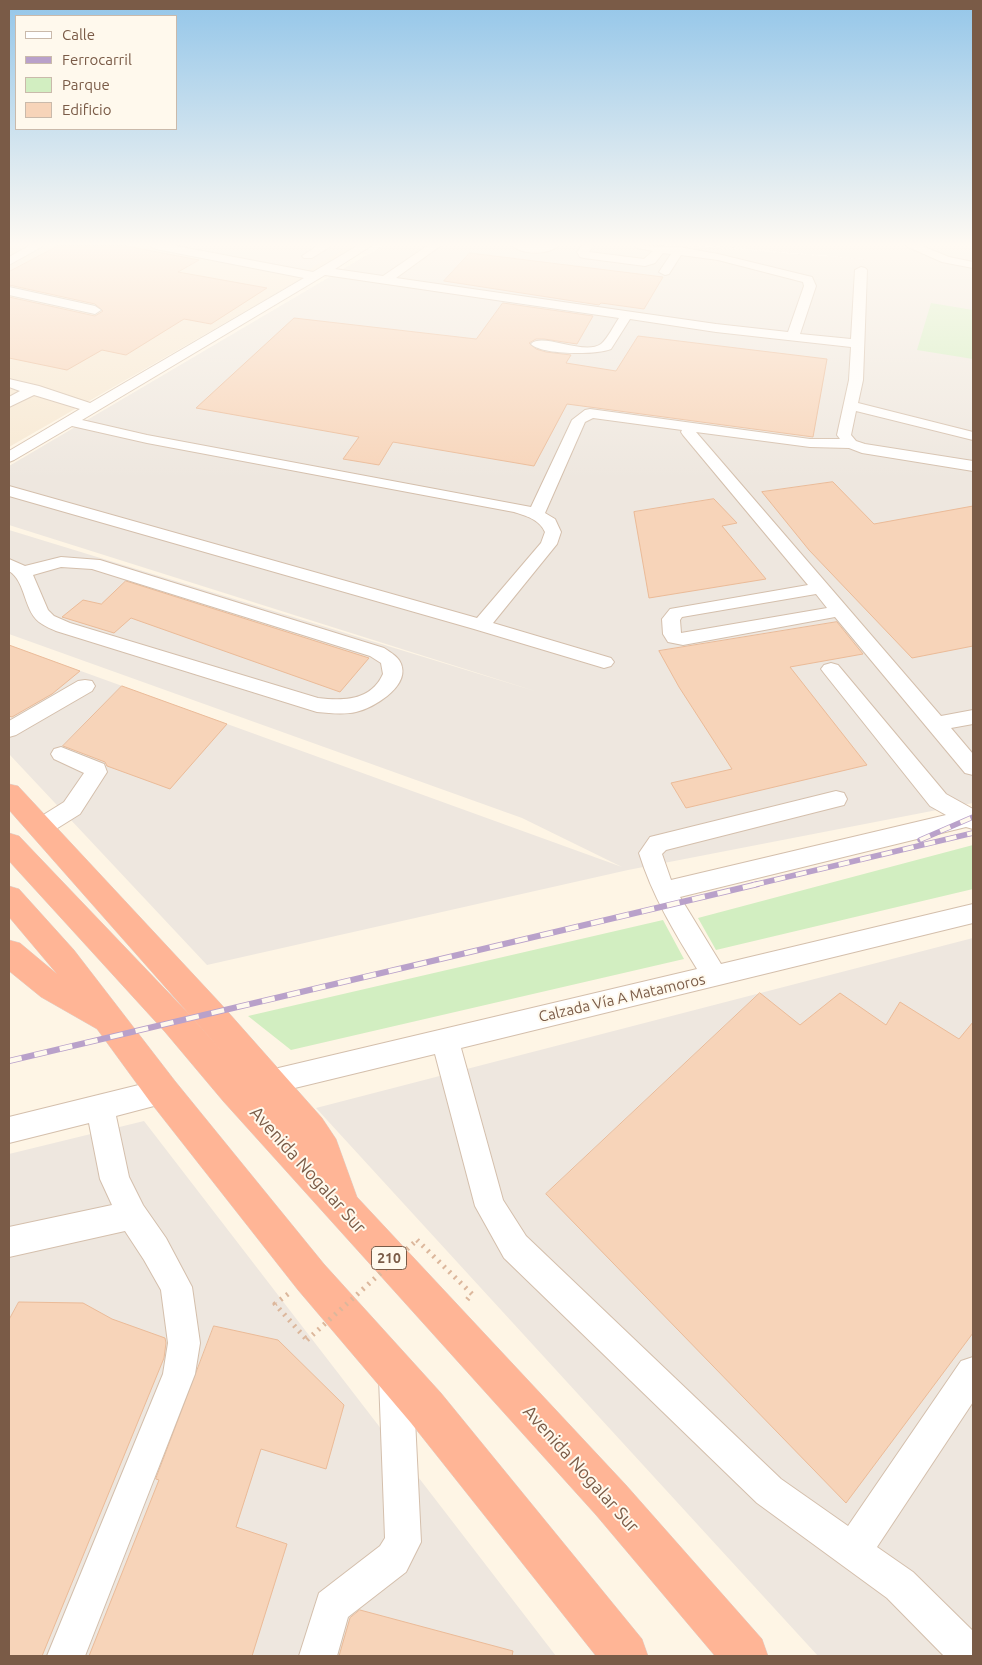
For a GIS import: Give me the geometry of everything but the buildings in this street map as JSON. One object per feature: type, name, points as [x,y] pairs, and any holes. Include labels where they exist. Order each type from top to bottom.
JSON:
[{"type":"highway","points":[[9,793],[270,1082],[310,1129],[324,1151],[343,1209]]},
{"type":"highway","name":"Avenida Nogalar Sur","points":[[18,854],[176,1022],[343,1209],[611,1500],[745,1656]]},
{"type":"highway","points":[[9,897],[63,959],[164,1092],[311,1277],[426,1408],[608,1647]]},
{"type":"highway","points":[[9,952],[50,987],[113,1024]]},
{"type":"street","points":[[9,457],[235,324]]},
{"type":"street","points":[[538,344],[589,351],[602,349],[621,324]]},
{"type":"street","points":[[696,324],[858,344]]},
{"type":"street","points":[[793,336],[797,324]]},
{"type":"street","points":[[851,444],[844,435],[856,380],[859,324]]},
{"type":"street","points":[[9,382],[92,408]]},
{"type":"street","points":[[11,400],[34,390]]},
{"type":"street","points":[[850,405],[973,436]]},
{"type":"street","points":[[536,514],[579,420],[590,413],[810,443],[851,444],[880,452],[973,466]]},
{"type":"street","points":[[70,421],[147,439],[462,496],[536,514],[549,523],[553,532],[549,544],[481,625]]},
{"type":"street","points":[[688,432],[973,768]]},
{"type":"street","points":[[9,491],[481,625],[604,662]]},
{"type":"street","points":[[61,562],[94,564],[377,652],[389,659],[394,669],[392,676],[383,689],[374,697],[360,704],[339,707],[317,705],[63,627],[47,620],[40,612],[16,568],[61,562]]},
{"type":"street","points":[[820,588],[676,613],[671,619],[672,634],[675,638],[683,639],[840,611]]},
{"type":"street","points":[[831,669],[938,800],[971,819]]},
{"type":"street","points":[[9,730],[86,686]]},
{"type":"street","points":[[936,724],[973,716]]},
{"type":"street","points":[[40,828],[72,808],[96,772],[96,769],[61,754]]},
{"type":"street","points":[[715,976],[665,892],[656,873],[650,853],[658,843],[836,799]]},
{"type":"street","points":[[665,892],[971,819]]},
{"type":"street","name":"Calzada Vía A Matamoros","points":[[270,1082],[973,914]]},
{"type":"street","points":[[446,1040],[490,1206],[515,1247],[769,1492],[900,1584],[971,1656]]},
{"type":"street","points":[[9,1130],[164,1092]]},
{"type":"street","points":[[66,1656],[179,1374],[184,1343],[176,1287],[155,1249],[132,1215],[115,1179],[100,1109]]},
{"type":"street","points":[[9,1242],[132,1215]]},
{"type":"street","points":[[853,1551],[973,1373]]},
{"type":"street","points":[[318,1656],[332,1606],[393,1559],[403,1542],[396,1374]]},
{"type":"path","points":[[311,1277],[275,1304],[306,1340],[417,1240]]},
{"type":"shaded area","points":[[9,324],[224,324],[9,447]]},
{"type":"shaded area","points":[[250,324],[973,324],[973,803],[628,870],[207,965],[9,754],[9,645],[622,867],[522,818],[9,634],[9,530],[538,692],[9,525],[9,466]]},
{"type":"shaded area","points":[[973,938],[973,1656],[818,1656],[316,1108]]},
{"type":"shaded area","points":[[144,1121],[556,1656],[9,1656],[9,1154]]},
{"type":"green space","points":[[925,324],[973,324],[973,359],[917,350]]},
{"type":"green space","points":[[973,845],[973,889],[716,950],[698,918]]},
{"type":"green space","points":[[663,920],[684,959],[291,1050],[248,1016]]},
{"type":"railway","points":[[920,840],[973,817]]},
{"type":"railway","points":[[753,885],[973,833]]},
{"type":"railway","points":[[9,1061],[758,884]]}]
